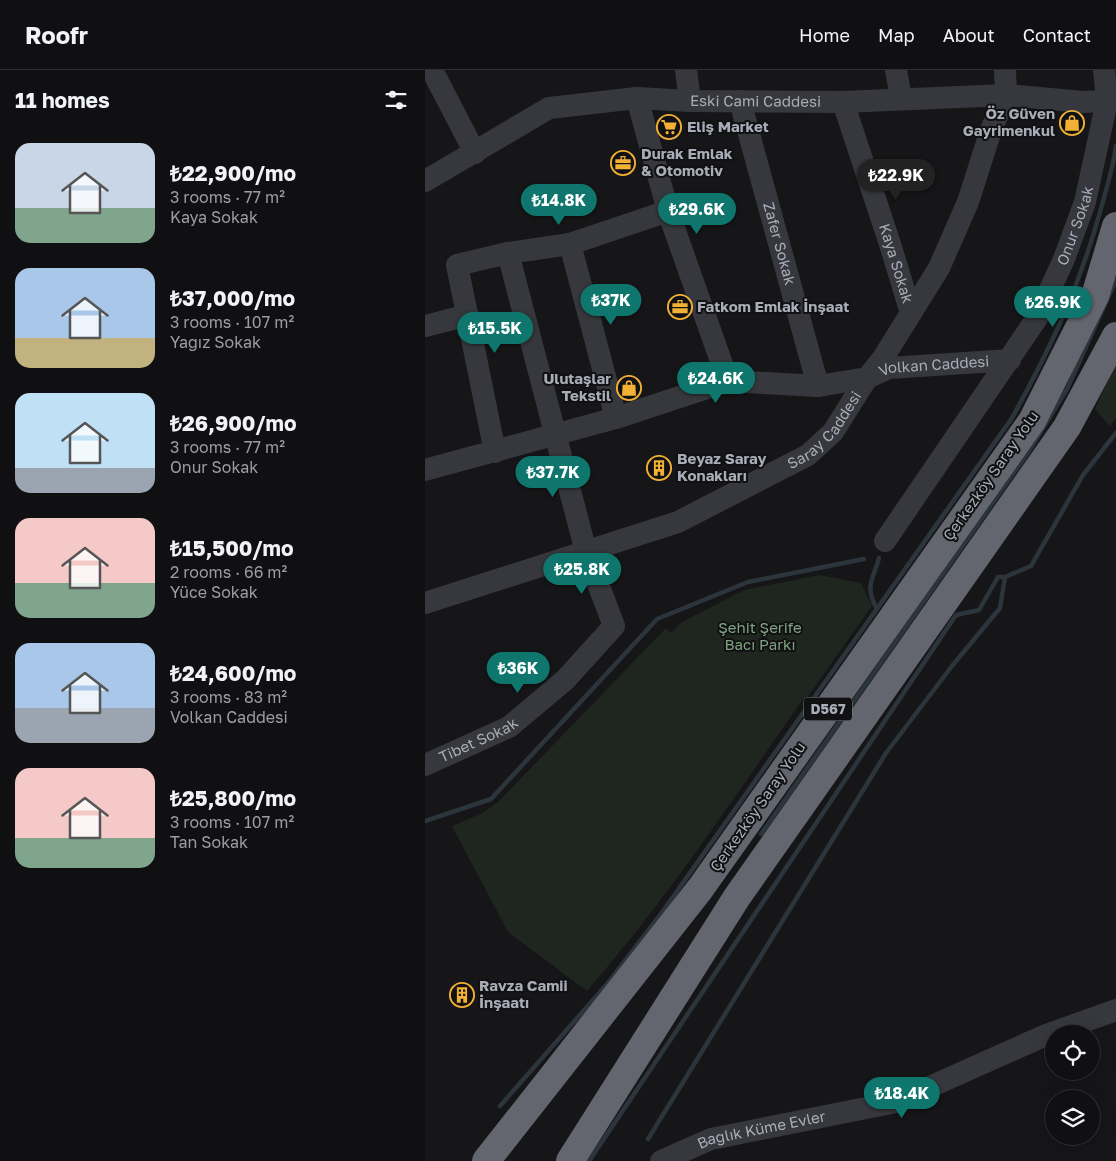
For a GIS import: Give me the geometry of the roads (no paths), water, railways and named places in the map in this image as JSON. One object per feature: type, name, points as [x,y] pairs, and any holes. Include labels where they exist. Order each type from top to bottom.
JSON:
[{"type":"highway","name":"Çerkezköy Saray Yolu","points":[[486,1161],[700,889],[1032,421],[1095,296],[1116,226]]},
{"type":"highway","name":"D567","points":[[569,1161],[737,897],[1067,427],[1116,336]]},
{"type":"street","points":[[432,70],[475,153]]},
{"type":"street","points":[[686,70],[690,101]]},
{"type":"street","points":[[896,70],[901,98]]},
{"type":"street","name":"Saray Caddesi","points":[[425,603],[678,522],[808,455],[833,432],[867,378],[883,358],[939,268],[968,202],[991,130],[1006,95],[1005,70]]},
{"type":"street","name":"Onur Sokak","points":[[885,541],[1037,318],[1064,259],[1082,210],[1107,101],[1104,70]]},
{"type":"street","name":"Eski Cami Caddesi","points":[[425,181],[475,153],[535,114],[549,108],[637,98],[690,101],[843,102],[901,98],[1006,95],[1083,102],[1107,101]]},
{"type":"street","points":[[637,98],[669,211],[728,381]]},
{"type":"street","name":"Zafer Sokak","points":[[739,101],[818,386]]},
{"type":"street","name":"Kaya Sokak","points":[[843,102],[891,244],[911,313]]},
{"type":"street","points":[[495,452],[457,265],[508,253],[570,244],[669,211]]},
{"type":"street","points":[[570,244],[616,418]]},
{"type":"street","points":[[508,253],[586,552]]},
{"type":"street","points":[[425,326],[468,315]]},
{"type":"street","name":"Volkan Caddesi","points":[[425,470],[557,436],[728,381],[818,386],[867,378],[889,368],[1009,360]]},
{"type":"street","name":"Tibet Sokak","points":[[425,765],[509,727],[565,680],[613,626],[586,552]]},
{"type":"street","name":"Bağlık Küme Evler","points":[[661,1161],[711,1139],[896,1102],[1046,1035],[1116,1010]]},
{"type":"waterway","points":[[500,1106],[607,984],[663,911],[1012,418],[1051,343],[1083,267],[1100,212],[1116,146]]},
{"type":"waterway","points":[[761,834],[1027,454],[1067,389],[1116,280]]},
{"type":"waterway","points":[[589,1161],[956,615],[979,610],[998,577],[1005,577],[1031,566],[1083,475],[1116,433]]},
{"type":"waterway","points":[[877,609],[870,589],[879,558]]},
{"type":"waterway","points":[[425,821],[491,799],[657,619],[748,582],[864,559]]},
{"type":"waterway","points":[[648,1139],[886,753],[952,666],[1000,608],[1005,577]]},
{"type":"place","name":"Öz Güven Gayrimenkul","points":[[1072,123]]},
{"type":"place","name":"Eliş Market","points":[[669,127]]},
{"type":"place","name":"Durak Emlak & Otomotiv","points":[[623,163]]},
{"type":"place","name":"Fatkom Emlak İnşaat","points":[[680,307]]},
{"type":"place","name":"Ulutaşlar Tekstil","points":[[629,388]]},
{"type":"place","name":"Beyaz Saray Konakları","points":[[659,468]]},
{"type":"place","name":"Ravza Camii İnşaatı","points":[[462,995]]},
{"type":"park label","name":"Şehit Şerife Bacı Parkı","points":[[760,636]]}]
